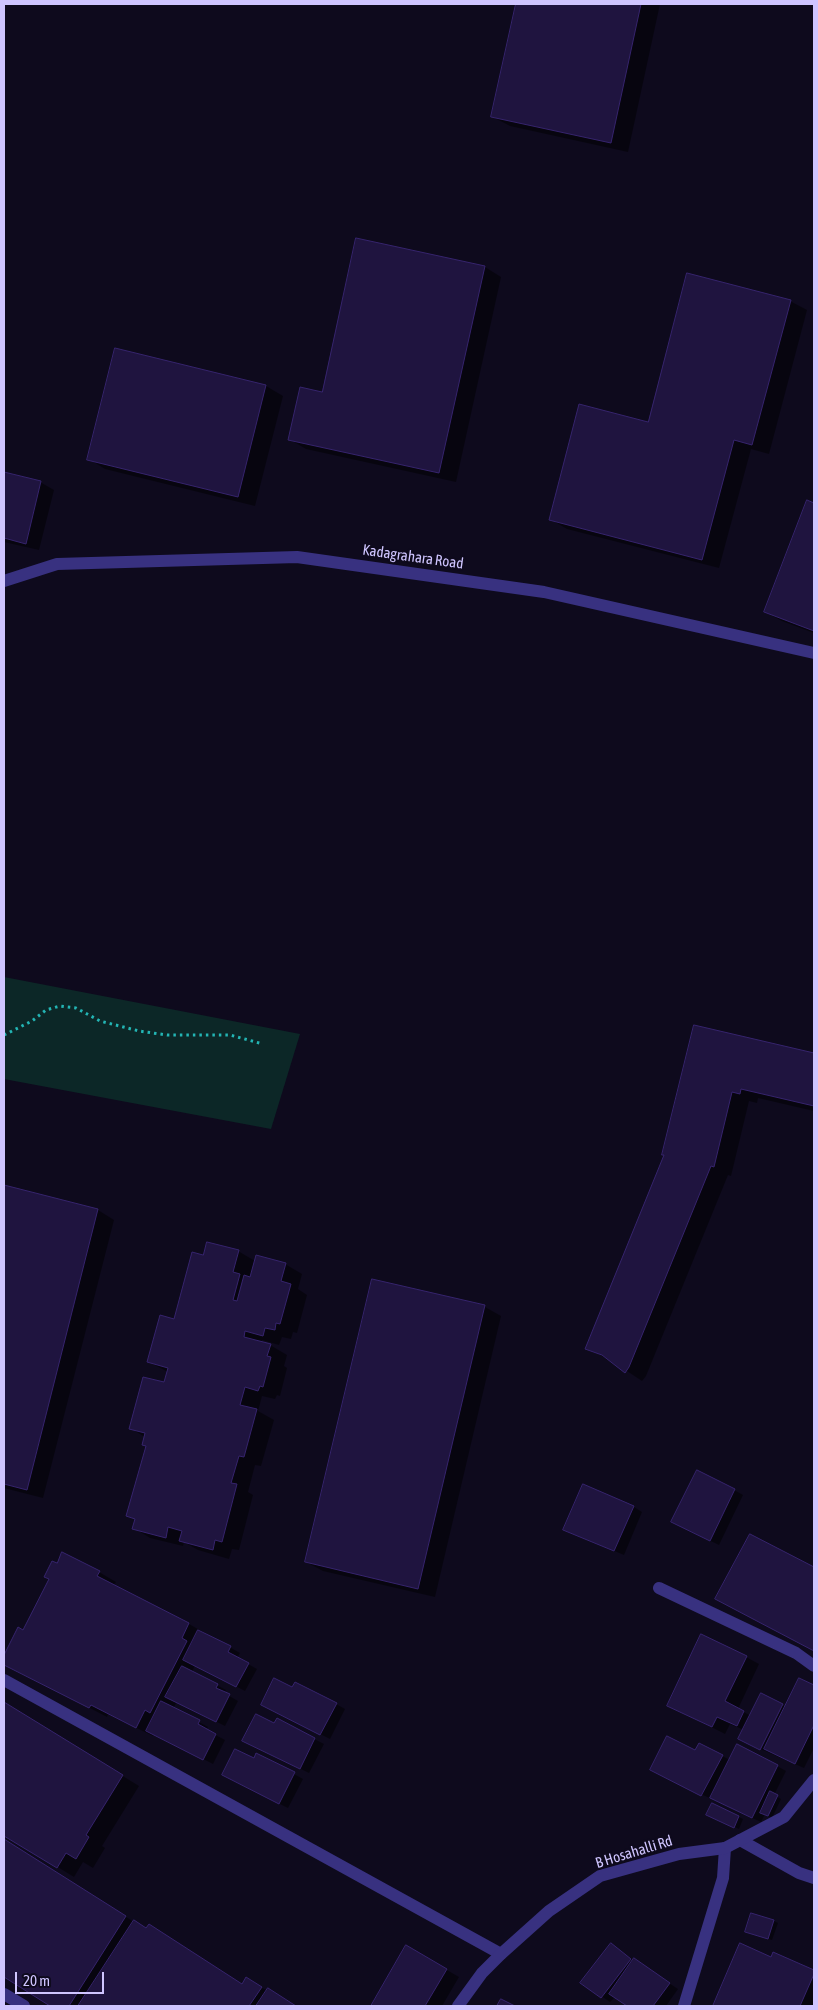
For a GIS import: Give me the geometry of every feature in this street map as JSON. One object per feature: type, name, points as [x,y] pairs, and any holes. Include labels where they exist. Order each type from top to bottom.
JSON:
[{"type":"street","name":"Kadagrahara Road","points":[[4,581],[57,564],[297,557],[544,592],[814,653]]},
{"type":"street","points":[[659,1588],[796,1653],[814,1666]]},
{"type":"street","points":[[4,1680],[502,1954]]},
{"type":"street","name":"B Hosahalli Rd","points":[[458,2006],[482,1973],[549,1910],[600,1876],[679,1854],[724,1848],[784,1817],[814,1780]]},
{"type":"street","points":[[740,1840],[800,1873],[814,1878]]},
{"type":"street","points":[[684,2006],[723,1878],[724,1848]]},
{"type":"street","points":[[4,1994],[24,2006]]},
{"type":"path","points":[[4,1035],[32,1021],[46,1010],[60,1006],[76,1008],[100,1021],[139,1031],[167,1035],[230,1036],[263,1044]]},
{"type":"green space","points":[[4,977],[300,1034],[271,1129],[4,1079]]},
{"type":"building","points":[[516,4],[641,4],[611,143],[491,117]]},
{"type":"building","points":[[356,238],[485,266],[439,473],[288,440],[300,387],[322,392]]},
{"type":"building","points":[[687,273],[791,300],[752,445],[734,440],[702,560],[549,520],[579,404],[648,422]]},
{"type":"building","points":[[115,348],[266,385],[238,497],[87,460]]},
{"type":"building","points":[[4,472],[41,481],[26,544],[4,538]]},
{"type":"building","points":[[807,500],[814,503],[814,631],[764,612]]},
{"type":"building","points":[[694,1025],[814,1053],[814,1106],[741,1089],[740,1094],[732,1092],[714,1167],[711,1166],[625,1373],[602,1355],[585,1349],[664,1155],[662,1155]]},
{"type":"building","points":[[4,1185],[98,1209],[27,1490],[4,1484]]},
{"type":"building","points":[[207,1242],[239,1250],[233,1272],[240,1274],[233,1300],[237,1301],[244,1275],[250,1277],[256,1255],[286,1263],[281,1281],[291,1284],[280,1324],[276,1323],[275,1330],[265,1328],[263,1336],[245,1331],[244,1337],[271,1344],[267,1356],[271,1357],[263,1387],[260,1386],[258,1391],[245,1387],[240,1405],[257,1409],[244,1457],[239,1456],[231,1483],[237,1484],[222,1542],[215,1540],[213,1550],[179,1541],[182,1531],[168,1527],[166,1538],[132,1529],[135,1519],[126,1516],[146,1446],[142,1445],[145,1433],[129,1429],[143,1377],[164,1382],[168,1368],[147,1362],[160,1315],[174,1319],[192,1252],[203,1255]]},
{"type":"building","points":[[372,1279],[485,1305],[418,1589],[305,1562]]},
{"type":"building","points":[[697,1470],[735,1489],[710,1541],[671,1522]]},
{"type":"building","points":[[583,1484],[634,1506],[614,1551],[563,1530]]},
{"type":"building","points":[[750,1534],[814,1567],[814,1651],[715,1599]]},
{"type":"building","points":[[62,1552],[100,1571],[97,1576],[189,1623],[182,1638],[187,1641],[150,1713],[145,1710],[136,1728],[91,1705],[89,1708],[4,1665],[4,1655],[18,1627],[23,1630],[49,1579],[44,1577],[52,1561],[57,1563]]},
{"type":"building","points":[[198,1630],[231,1646],[228,1652],[249,1663],[236,1687],[183,1660]]},
{"type":"building","points":[[701,1634],[747,1656],[725,1701],[744,1711],[737,1726],[717,1717],[712,1727],[667,1706]]},
{"type":"building","points":[[182,1666],[218,1684],[216,1688],[230,1694],[216,1722],[165,1697]]},
{"type":"building","points":[[274,1678],[292,1687],[295,1682],[337,1703],[320,1735],[261,1705]]},
{"type":"building","points":[[799,1678],[814,1685],[814,1725],[795,1764],[764,1749]]},
{"type":"building","points":[[761,1693],[783,1704],[760,1750],[738,1739]]},
{"type":"building","points":[[161,1701],[200,1720],[198,1724],[216,1734],[203,1760],[146,1731]]},
{"type":"building","points":[[4,1702],[123,1775],[86,1835],[89,1837],[76,1859],[66,1853],[57,1868],[4,1836]]},
{"type":"building","points":[[256,1714],[274,1723],[277,1718],[315,1738],[300,1769],[242,1741]]},
{"type":"building","points":[[667,1736],[695,1750],[699,1743],[723,1755],[701,1796],[650,1770]]},
{"type":"building","points":[[737,1744],[778,1765],[752,1818],[710,1798]]},
{"type":"building","points":[[235,1749],[254,1758],[256,1753],[295,1772],[279,1804],[222,1775]]},
{"type":"building","points":[[770,1791],[778,1795],[768,1816],[760,1813]]},
{"type":"building","points":[[712,1803],[739,1816],[734,1828],[706,1815]]},
{"type":"building","points":[[4,1839],[126,1916],[69,2006],[50,2006],[4,1977]]},
{"type":"building","points":[[751,1913],[774,1920],[768,1939],[745,1932]]},
{"type":"building","points":[[134,1920],[146,1928],[149,1924],[242,1984],[246,1977],[262,1987],[249,2006],[78,2006]]},
{"type":"building","points":[[611,1943],[631,1959],[601,1998],[580,1983]]},
{"type":"building","points":[[740,1943],[771,1957],[773,1952],[814,1970],[800,2006],[713,2006]]},
{"type":"building","points":[[406,1945],[447,1969],[425,2006],[371,2006]]},
{"type":"building","points":[[634,1958],[670,1983],[653,2006],[627,2006],[609,1994]]},
{"type":"building","points":[[268,1988],[296,2006],[256,2006]]},
{"type":"building","points":[[501,1999],[515,2006],[497,2006]]}]
